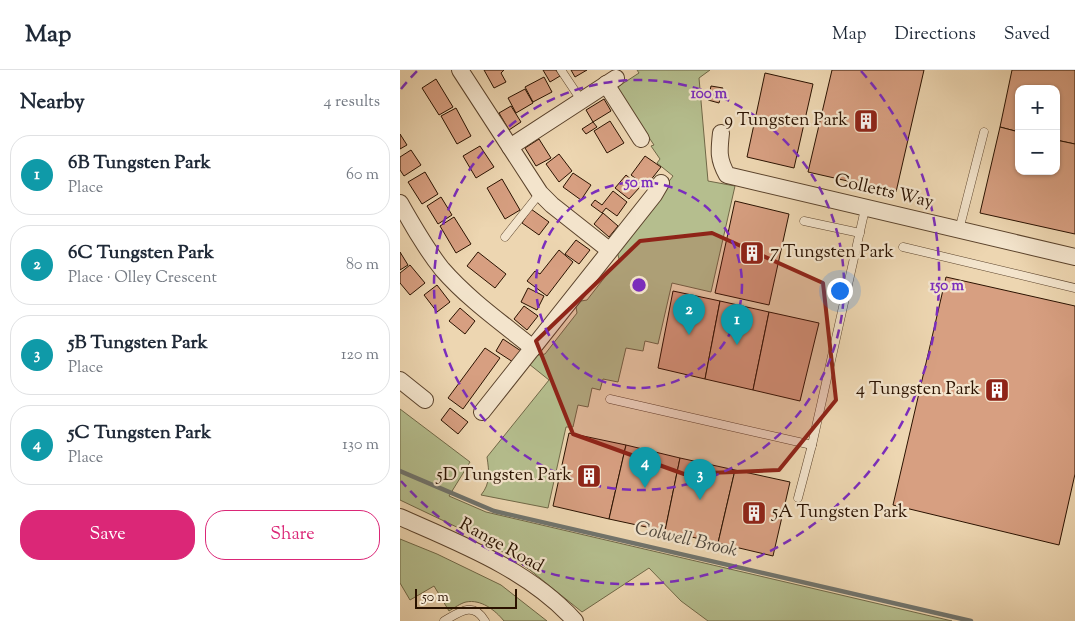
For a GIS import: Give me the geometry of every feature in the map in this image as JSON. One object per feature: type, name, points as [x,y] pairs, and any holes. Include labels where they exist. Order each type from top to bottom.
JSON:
[{"type":"street","points":[[460,70],[540,193],[552,205],[610,250]]},
{"type":"street","points":[[510,147],[611,81],[642,139]]},
{"type":"street","name":"Colletts Way","points":[[721,133],[719,151],[721,164],[727,175],[1075,257]]},
{"type":"street","points":[[482,412],[654,196],[661,183]]},
{"type":"street","points":[[400,204],[422,240],[447,274],[470,297],[533,348]]},
{"type":"street","points":[[400,380],[425,400]]},
{"type":"street","name":"Range Road","points":[[400,517],[482,554],[518,575],[545,594],[575,621]]},
{"type":"lane","points":[[561,70],[581,100]]},
{"type":"lane","points":[[959,230],[984,132]]},
{"type":"lane","points":[[505,237],[540,193]]},
{"type":"lane","points":[[798,498],[866,209]]},
{"type":"lane","points":[[804,221],[860,233]]},
{"type":"lane","points":[[902,247],[1075,288]]},
{"type":"lane","points":[[610,398],[812,445]]},
{"type":"lane","points":[[444,621],[461,611],[472,609],[481,614],[485,621]]},
{"type":"highlighted area","points":[[712,233],[823,283],[836,400],[779,470],[684,474],[573,434],[536,341],[640,241]]},
{"type":"green space","points":[[637,70],[710,70],[699,78],[708,181],[735,186],[711,292],[672,283],[658,344],[645,341],[643,351],[626,348],[618,382],[603,379],[600,390],[592,388],[588,407],[578,405],[573,427],[566,427],[548,508],[481,495],[488,481],[487,457],[549,380],[529,364],[538,355],[545,354],[577,313],[576,307],[581,301],[587,300],[619,259],[617,251],[673,176],[657,163],[660,159],[651,146],[654,145],[616,88],[639,73]]},
{"type":"green space","points":[[400,409],[470,462],[449,496],[486,512],[952,621],[708,621],[681,601],[649,568],[582,612],[530,570],[486,541],[400,500]]},
{"type":"green space","points":[[400,539],[437,554],[501,585],[547,621],[504,621],[487,606],[477,602],[462,603],[449,611],[434,586],[410,600],[400,583]]},
{"type":"building","points":[[484,70],[504,70],[501,73],[506,82],[494,88]]},
{"type":"building","points":[[543,70],[556,70],[560,76],[550,82]]},
{"type":"building","points":[[571,70],[587,70],[575,77]]},
{"type":"building","name":"9 Tungsten Park","points":[[832,70],[924,70],[896,192],[808,172]]},
{"type":"building","points":[[1012,70],[1075,70],[1075,144],[1060,141],[1060,85],[1015,85],[1015,131],[1000,127]]},
{"type":"building","points":[[765,73],[813,84],[794,168],[747,157]]},
{"type":"building","points":[[544,77],[552,92],[533,102],[525,87]]},
{"type":"building","points":[[436,79],[453,107],[439,115],[422,88]]},
{"type":"building","points":[[711,86],[723,88],[719,103],[708,100]]},
{"type":"building","points":[[525,89],[533,103],[516,113],[508,98]]},
{"type":"building","points":[[604,99],[611,111],[593,122],[586,110]]},
{"type":"building","points":[[511,106],[521,122],[509,130],[499,113]]},
{"type":"building","points":[[456,108],[471,136],[457,144],[441,116]]},
{"type":"building","points":[[610,121],[624,143],[607,153],[594,131]]},
{"type":"building","points":[[593,122],[597,127],[586,134],[582,129]]},
{"type":"building","points":[[1000,127],[1015,131],[1015,175],[1060,175],[1060,141],[1075,144],[1075,234],[980,213]]},
{"type":"building","points":[[400,134],[407,145],[400,149]]},
{"type":"building","points":[[539,139],[551,158],[536,166],[525,148]]},
{"type":"building","points":[[480,146],[494,167],[476,178],[463,156]]},
{"type":"building","points":[[411,150],[421,165],[404,176],[400,170],[400,157]]},
{"type":"building","points":[[559,154],[572,171],[559,182],[546,164]]},
{"type":"building","points":[[645,156],[661,167],[646,186],[631,175]]},
{"type":"building","points":[[425,172],[438,194],[422,204],[408,182]]},
{"type":"building","points":[[573,173],[591,185],[581,200],[563,187]]},
{"type":"building","points":[[626,175],[640,187],[629,199],[615,188]]},
{"type":"building","points":[[502,179],[520,210],[505,219],[487,188]]},
{"type":"building","points":[[613,191],[627,202],[617,216],[606,208],[602,213],[591,205],[595,200],[602,205]]},
{"type":"building","points":[[441,197],[452,215],[438,224],[427,206]]},
{"type":"building","name":"7 Tungsten Park","points":[[735,201],[789,214],[769,305],[715,293]]},
{"type":"building","points":[[531,209],[549,222],[539,235],[522,223]]},
{"type":"building","points":[[603,213],[618,226],[609,237],[594,224]]},
{"type":"building","points":[[454,217],[471,244],[456,253],[440,226]]},
{"type":"building","points":[[576,240],[590,250],[579,264],[565,254]]},
{"type":"building","points":[[559,250],[573,262],[547,296],[527,281],[535,271],[540,274]]},
{"type":"building","points":[[400,252],[408,265],[400,270]]},
{"type":"building","points":[[478,252],[506,274],[495,288],[467,266]]},
{"type":"building","points":[[410,265],[425,283],[410,295],[400,283],[400,273]]},
{"type":"building","name":"4 Tungsten Park","points":[[946,277],[1075,306],[1075,474],[1059,545],[893,505]]},
{"type":"building","points":[[437,285],[450,302],[437,312],[424,295]]},
{"type":"building","points":[[528,288],[544,296],[537,310],[521,302]]},
{"type":"building","points":[[673,291],[720,301],[705,379],[658,368]]},
{"type":"building","points":[[720,301],[769,312],[753,390],[705,379]]},
{"type":"building","points":[[524,306],[538,316],[527,330],[514,319]]},
{"type":"building","points":[[460,308],[475,321],[465,334],[449,321]]},
{"type":"building","points":[[769,312],[819,323],[800,401],[753,390]]},
{"type":"building","points":[[503,339],[521,351],[513,362],[496,351]]},
{"type":"building","points":[[485,348],[500,358],[463,409],[448,398]]},
{"type":"building","points":[[450,408],[468,422],[458,434],[441,420]]},
{"type":"building","name":"5D Tungsten Park","points":[[569,433],[626,445],[609,519],[553,506]]},
{"type":"building","points":[[626,445],[680,458],[665,531],[609,519]]},
{"type":"building","points":[[680,458],[735,470],[718,543],[665,531]]},
{"type":"building","name":"5A Tungsten Park","points":[[735,470],[790,482],[773,556],[718,543]]},
{"type":"waterway","name":"Colwell Brook","points":[[400,471],[494,511],[971,621]]},
{"type":"place","name":"9 Tungsten Park","points":[[866,121]]},
{"type":"place","name":"7 Tungsten Park","points":[[752,253]]},
{"type":"place","name":"6C Tungsten Park","points":[[689,335]]},
{"type":"place","name":"6B Tungsten Park","points":[[737,345]]},
{"type":"place","name":"4 Tungsten Park","points":[[997,390]]},
{"type":"place","name":"5D Tungsten Park","points":[[589,476]]},
{"type":"place","name":"5C Tungsten Park","points":[[645,488]]},
{"type":"place","name":"5B Tungsten Park","points":[[700,500]]},
{"type":"place","name":"5A Tungsten Park","points":[[754,513]]}]
